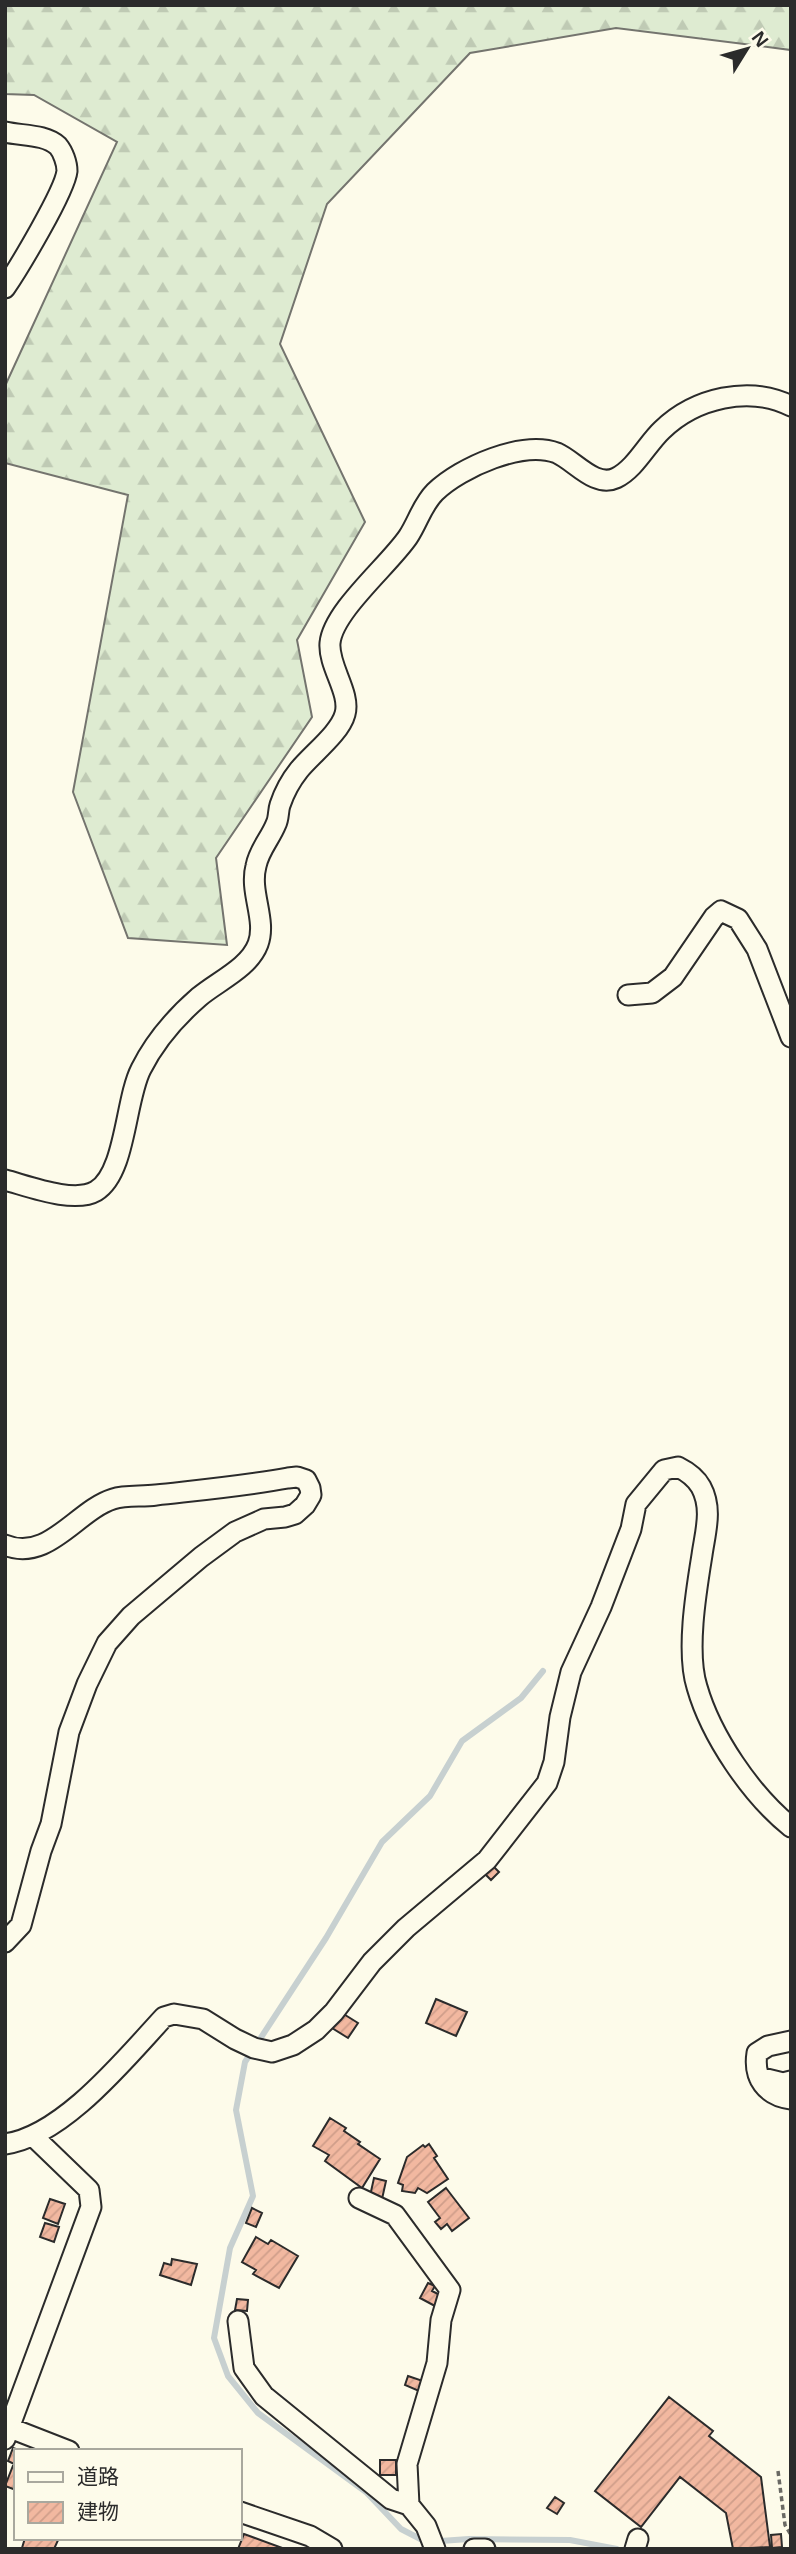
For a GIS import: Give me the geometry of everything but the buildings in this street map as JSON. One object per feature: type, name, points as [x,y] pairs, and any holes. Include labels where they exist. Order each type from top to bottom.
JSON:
[{"type":"street","points":[[5,132],[46,139],[58,147],[65,158],[67,172],[61,191],[5,288]]},
{"type":"street","points":[[5,1180],[75,1196],[94,1192],[107,1181],[118,1154],[139,1073],[151,1049],[186,1009],[246,962],[257,948],[261,933],[254,878],[258,858],[278,820],[279,806],[287,788],[297,772],[334,732],[346,713],[345,699],[331,656],[333,631],[345,612],[410,536],[424,506],[435,492],[455,477],[482,463],[507,454],[540,449],[559,454],[600,480],[615,478],[630,466],[664,427],[688,411],[712,400],[736,395],[758,396],[791,406]]},
{"type":"street","points":[[628,995],[652,993],[673,977],[714,917],[721,911],[738,919],[757,949],[791,1037]]},
{"type":"street","points":[[5,2144],[34,2137],[65,2115],[105,2079],[164,2017],[174,2014],[203,2019],[235,2039],[254,2048],[272,2052],[293,2045],[316,2030],[334,2012],[372,1962],[406,1928],[487,1860],[547,1783],[554,1762],[559,1717],[571,1672],[601,1607],[631,1530],[636,1504],[664,1470],[678,1466],[688,1472],[701,1488],[708,1524],[702,1553],[693,1647],[696,1686],[710,1720],[731,1757],[775,1814],[791,1827]]},
{"type":"street","points":[[5,1545],[18,1549],[32,1548],[65,1531],[111,1499],[232,1488],[297,1477],[306,1480],[310,1488],[306,1505],[295,1514],[250,1524],[235,1532],[131,1616],[107,1643],[87,1684],[69,1732],[51,1824],[21,1925],[5,1942]]},
{"type":"street","points":[[791,2040],[768,2046],[757,2053],[755,2066],[769,2092],[791,2099]]},
{"type":"street","points":[[759,2077],[783,2083],[791,2081]]},
{"type":"street","points":[[34,2137],[89,2190],[91,2207],[7,2431],[63,2449]]},
{"type":"street","points":[[359,2198],[395,2214],[450,2290],[441,2320],[437,2363],[407,2464],[410,2505],[426,2526],[435,2549]]},
{"type":"street","points":[[238,2321],[244,2368],[264,2396],[391,2499],[410,2505]]},
{"type":"street","points":[[242,2513],[310,2536],[332,2549]]},
{"type":"street","points":[[474,2549],[485,2549]]},
{"type":"path","points":[[778,2471],[785,2525],[791,2535]]},
{"type":"green space","points":[[5,5],[791,5],[791,50],[616,28],[470,53],[327,204],[280,344],[365,522],[297,640],[312,717],[216,858],[227,945],[128,938],[73,792],[128,495],[5,463],[5,386],[117,142],[34,95],[5,94]]},
{"type":"waterway","points":[[543,1671],[521,1698],[462,1741],[430,1796],[382,1842],[326,1938],[245,2062],[236,2110],[253,2196],[230,2248],[214,2338],[228,2376],[258,2413],[366,2492],[401,2529],[426,2542],[469,2539],[570,2540],[617,2549]]}]
